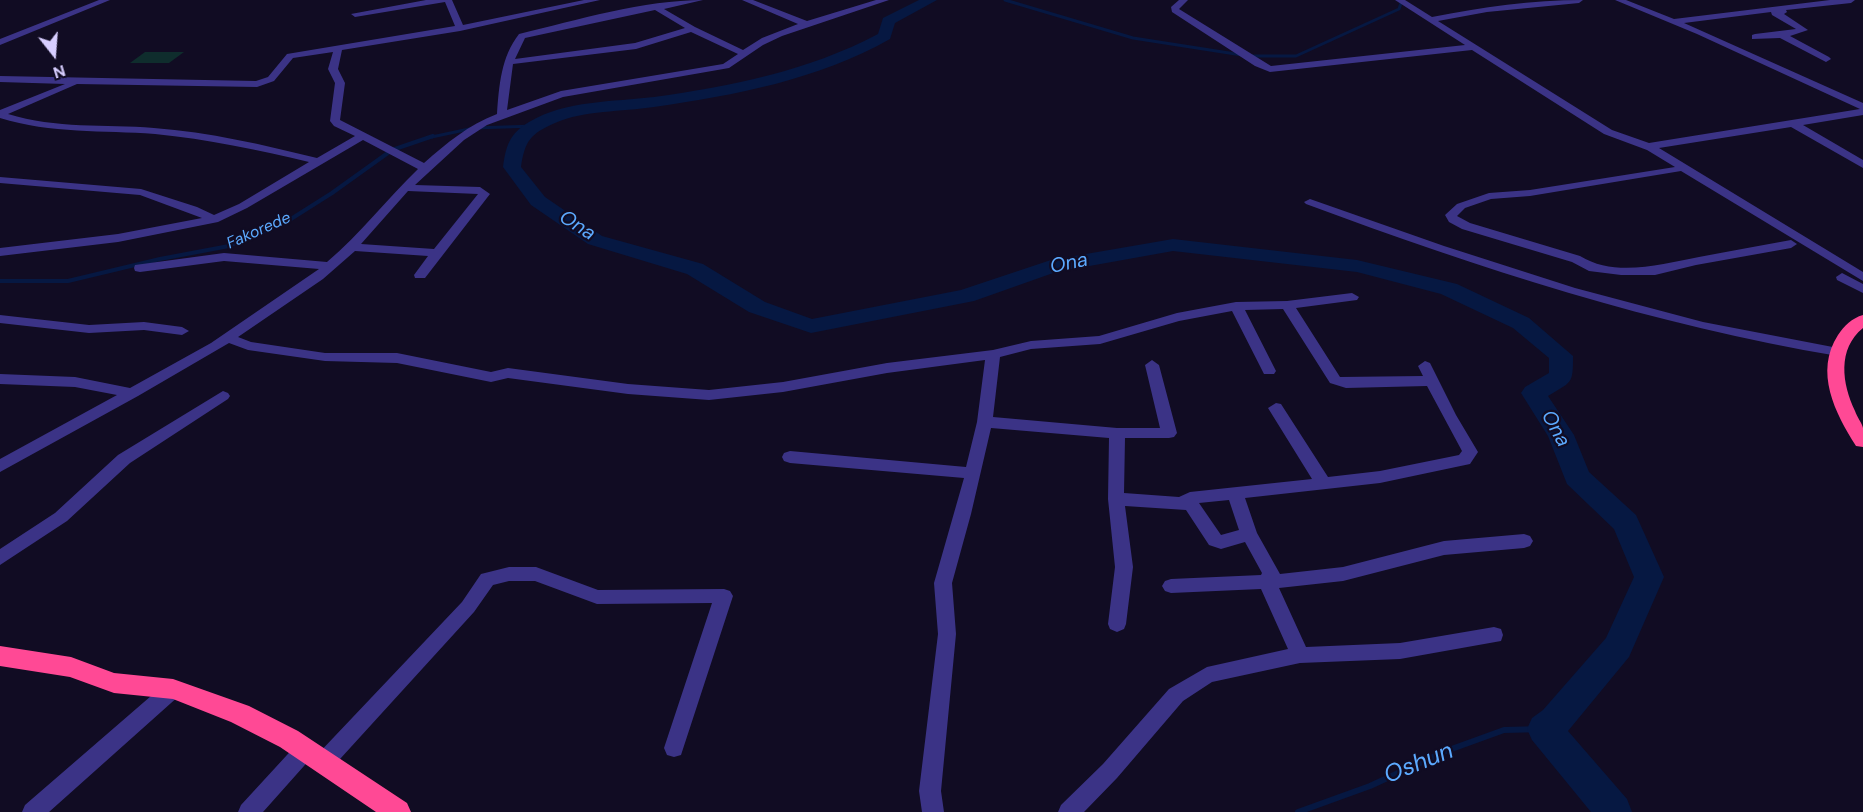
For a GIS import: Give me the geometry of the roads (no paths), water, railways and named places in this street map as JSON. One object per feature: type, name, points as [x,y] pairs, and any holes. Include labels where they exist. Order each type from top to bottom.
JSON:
[{"type":"highway","points":[[1863,320],[1843,340],[1834,376],[1838,396],[1853,428],[1863,441]]},
{"type":"highway","points":[[0,656],[71,667],[114,683],[173,689],[240,714],[314,757],[398,812]]},
{"type":"street","points":[[3,39],[106,0]]},
{"type":"street","points":[[355,14],[442,0]]},
{"type":"street","points":[[448,0],[460,28]]},
{"type":"street","points":[[0,80],[231,86],[257,84],[275,76],[290,56],[460,28],[597,0]]},
{"type":"street","points":[[502,114],[510,62],[518,41],[527,35],[699,0]]},
{"type":"street","points":[[746,0],[808,25]]},
{"type":"street","points":[[0,466],[228,338],[330,266],[352,247],[425,168],[474,128],[502,114],[571,92],[726,66],[733,63],[742,53],[772,38],[867,2],[885,0]]},
{"type":"street","points":[[1184,0],[1175,6],[1176,11],[1258,64],[1270,69],[1474,47]]},
{"type":"street","points":[[1399,0],[1608,132],[1640,145],[1863,277]]},
{"type":"street","points":[[1431,20],[1486,9],[1579,0]]},
{"type":"street","points":[[1619,0],[1672,21],[1863,107]]},
{"type":"street","points":[[1672,21],[1851,0]]},
{"type":"street","points":[[1755,37],[1804,30],[1775,13],[1822,8],[1814,4]]},
{"type":"street","points":[[657,8],[692,29],[742,53]]},
{"type":"street","points":[[510,62],[636,46],[692,29]]},
{"type":"street","points":[[1781,35],[1798,42],[1826,59]]},
{"type":"street","points":[[338,49],[333,69],[340,86],[336,121],[342,127],[377,142],[425,168]]},
{"type":"street","points":[[0,114],[74,83]]},
{"type":"street","points":[[1640,145],[1863,112]]},
{"type":"street","points":[[0,114],[33,123],[156,131],[207,138],[317,161]]},
{"type":"street","points":[[1798,123],[1863,157]]},
{"type":"street","points":[[1798,123],[1863,165]]},
{"type":"street","points":[[0,252],[118,238],[214,219],[243,206],[362,136]]},
{"type":"street","points":[[1640,145],[1863,289]]},
{"type":"street","points":[[1676,170],[1530,193],[1489,196],[1461,206],[1451,214],[1453,219],[1490,235],[1576,259],[1589,267],[1606,270],[1655,271],[1696,261],[1791,244]]},
{"type":"street","points":[[1,181],[141,192],[193,209],[214,219]]},
{"type":"street","points":[[406,188],[483,191],[484,194],[420,275]]},
{"type":"street","points":[[1310,202],[1495,268],[1626,308],[1766,342],[1839,352]]},
{"type":"street","points":[[352,247],[438,253]]},
{"type":"street","points":[[140,268],[224,257],[235,260],[256,258],[301,261],[330,266]]},
{"type":"street","points":[[228,338],[248,346],[266,349],[325,357],[397,358],[491,377],[508,373],[617,388],[709,395],[783,387],[887,368],[993,354],[1031,345],[1100,339],[1178,317],[1236,306],[1287,305],[1352,297]]},
{"type":"street","points":[[1287,305],[1335,380],[1346,383],[1433,381]]},
{"type":"street","points":[[1236,306],[1269,371]]},
{"type":"street","points":[[0,319],[89,328],[144,326],[182,331]]},
{"type":"street","points":[[933,812],[930,791],[947,634],[943,583],[986,422],[993,354]]},
{"type":"street","points":[[986,422],[1117,433],[1169,434],[1152,365]]},
{"type":"street","points":[[1182,503],[1190,498],[1380,477],[1464,460],[1470,453],[1448,415],[1425,366]]},
{"type":"street","points":[[0,379],[75,382],[133,393]]},
{"type":"street","points":[[0,558],[61,517],[124,459],[223,396]]},
{"type":"street","points":[[1276,408],[1323,483]]},
{"type":"street","points":[[1117,433],[1116,499],[1124,567],[1117,624]]},
{"type":"street","points":[[790,456],[972,473]]},
{"type":"street","points":[[1235,493],[1249,534],[1271,573],[1267,582],[1300,655]]},
{"type":"street","points":[[1116,499],[1182,503],[1191,506],[1198,512],[1215,540],[1221,542],[1249,534]]},
{"type":"street","points":[[1171,586],[1267,582],[1343,573],[1444,548],[1524,541]]},
{"type":"street","points":[[249,812],[314,757],[468,607],[487,579],[509,574],[536,574],[597,597],[724,596],[674,748]]},
{"type":"street","points":[[1069,812],[1110,771],[1176,695],[1207,675],[1300,655],[1400,651],[1494,635]]},
{"type":"street","points":[[33,812],[173,689]]},
{"type":"waterway","name":"Ona","points":[[930,0],[888,21],[885,36],[831,62],[802,72],[713,93],[594,108],[550,119],[531,129],[516,143],[512,167],[538,201],[595,240],[695,269],[757,307],[811,326],[966,296],[1051,266],[1173,245],[1357,266],[1449,289],[1521,323],[1561,356],[1561,377],[1534,393],[1561,435],[1577,477],[1626,523],[1649,577],[1618,647],[1555,721],[1544,729],[1614,812]]},
{"type":"waterway","points":[[1005,0],[1133,38],[1242,55]]},
{"type":"waterway","points":[[1250,56],[1296,56],[1399,9],[1402,0]]},
{"type":"waterway","name":"Fakorede","points":[[427,138],[474,128],[535,126]]},
{"type":"waterway","name":"Fakorede","points":[[427,138],[433,136]]},
{"type":"waterway","name":"Fakorede","points":[[0,281],[68,281],[160,259],[229,246],[283,224],[332,193],[392,150],[427,138]]},
{"type":"waterway","name":"Oshun","points":[[1298,812],[1370,786],[1446,751],[1504,730],[1544,729]]}]
